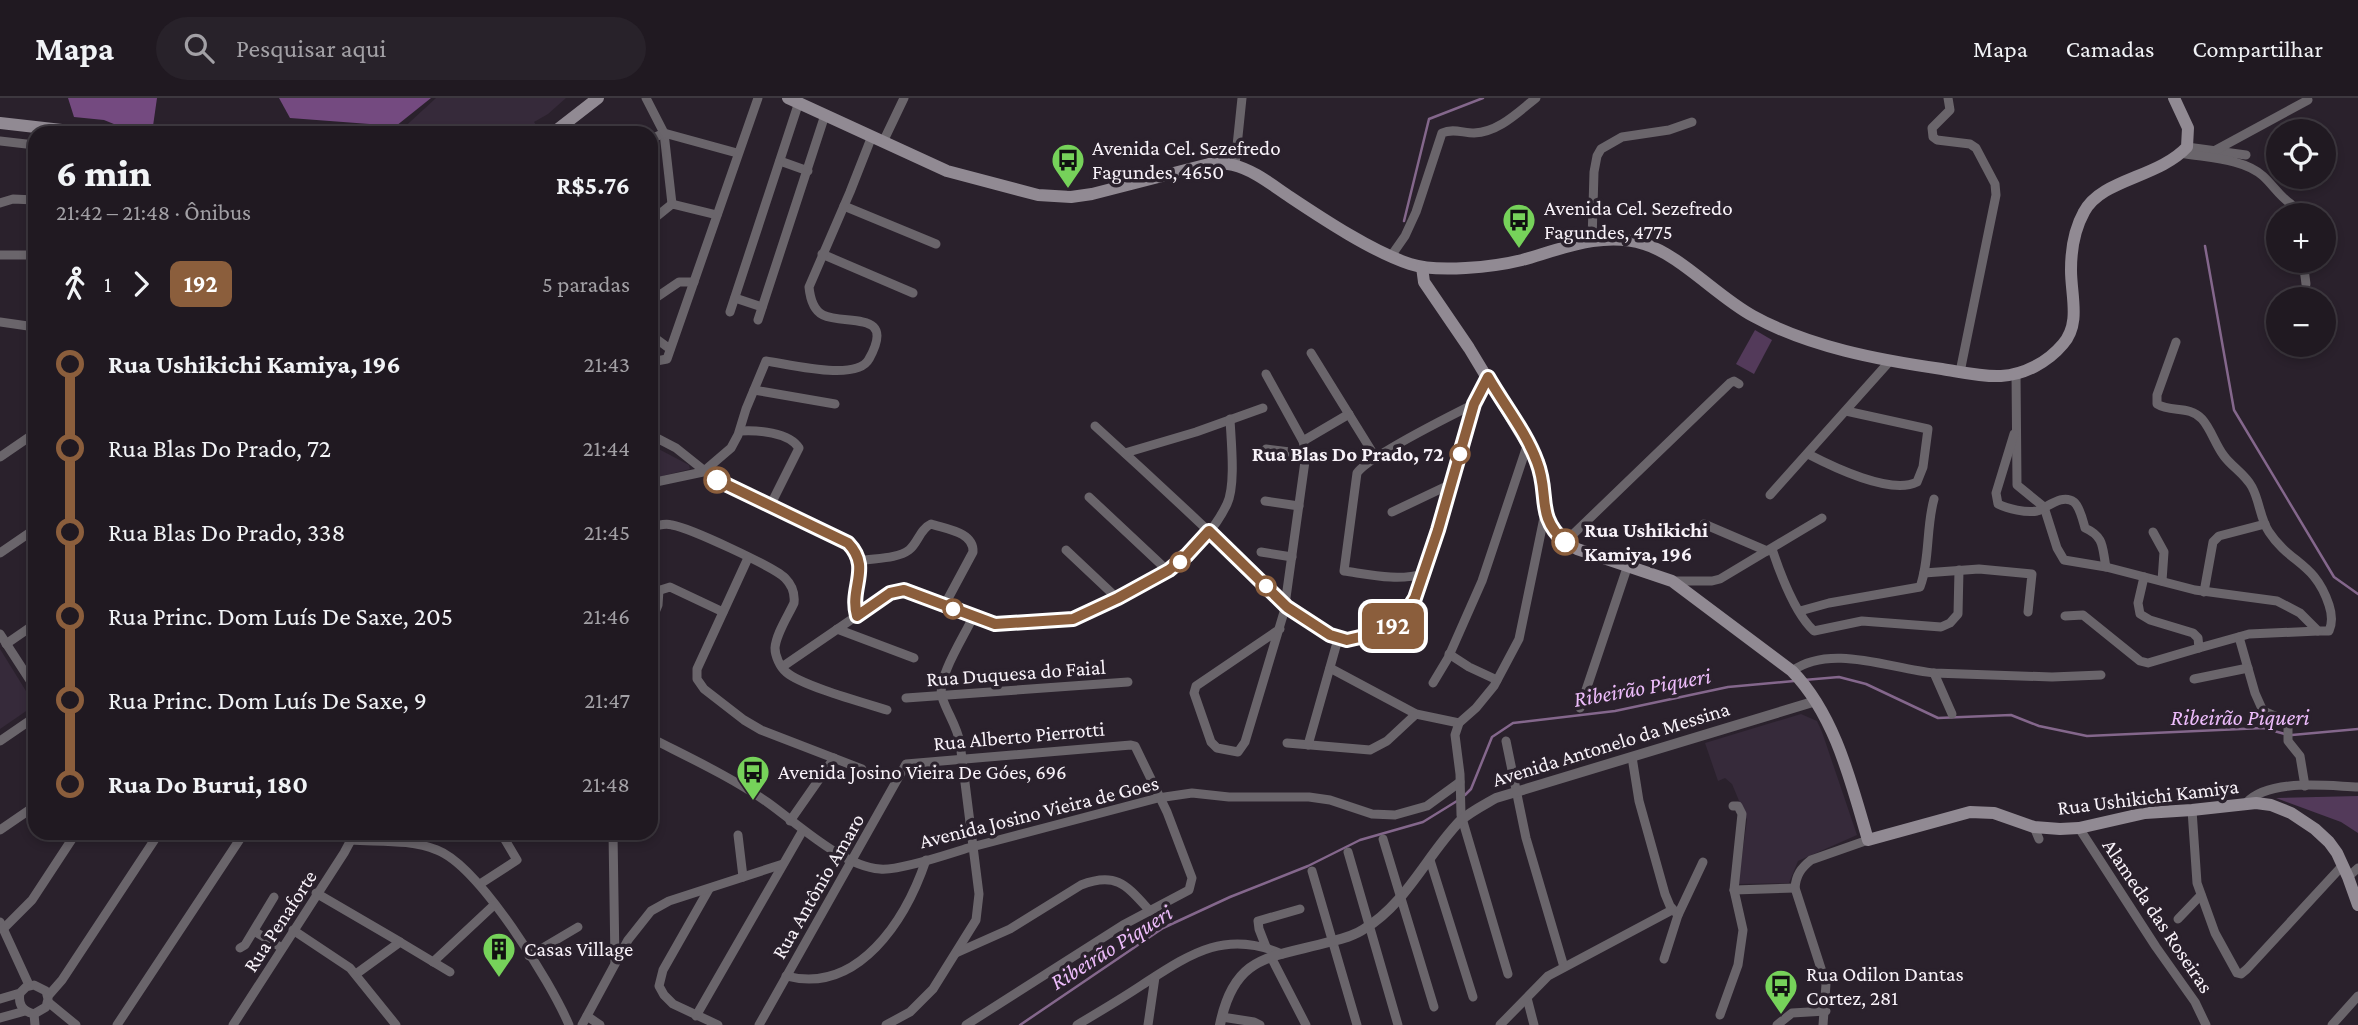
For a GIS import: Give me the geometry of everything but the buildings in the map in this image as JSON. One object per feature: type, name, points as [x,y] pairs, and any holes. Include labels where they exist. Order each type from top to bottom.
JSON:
[{"type":"main road","points":[[562,126],[598,98]]},
{"type":"main road","points":[[1396,258],[1427,268],[1517,261],[1592,241],[1629,240],[1647,245],[1668,256],[1754,317],[1855,354],[1889,362],[2002,376],[2027,370],[2046,360],[2073,330],[2075,317],[2071,267],[2074,239],[2082,215],[2091,201],[2108,189],[2169,163],[2184,150],[2188,128],[2174,98]]},
{"type":"main road","points":[[793,100],[947,171],[1038,195],[1071,197],[1092,194],[1209,164],[1235,165],[1396,258],[1428,286],[1528,443],[1541,474],[1549,524],[1565,542],[1577,549],[1672,581],[1793,672],[1812,695],[1833,736],[1868,840]]},
{"type":"main road","points":[[0,123],[28,126]]},
{"type":"main road","points":[[1427,268],[1428,286]]},
{"type":"main road","name":"Rua Ushikichi Kamiya","points":[[1868,840],[1970,812],[1994,813],[2037,833],[2079,828],[2145,813],[2246,803],[2272,805],[2299,817],[2329,842],[2350,870],[2358,905]]},
{"type":"street","points":[[646,98],[664,133],[672,204]]},
{"type":"street","points":[[658,359],[669,354],[758,98]]},
{"type":"street","points":[[658,481],[702,472],[731,447],[740,431],[766,361],[846,371],[860,369],[867,364],[876,343],[872,326],[863,321],[824,316],[815,307],[809,288],[844,206],[878,139],[904,98]]},
{"type":"street","points":[[1235,165],[1242,98]]},
{"type":"street","points":[[1396,258],[1416,212],[1442,133],[1453,130],[1472,133],[1491,130],[1536,98]]},
{"type":"street","points":[[1948,98],[1951,110],[1932,128],[1933,137],[1976,148],[1995,184],[1996,195],[1960,372]]},
{"type":"street","points":[[730,312],[780,161],[793,100]]},
{"type":"street","points":[[2214,151],[2308,100]]},
{"type":"street","points":[[758,320],[825,115]]},
{"type":"street","points":[[1592,241],[1594,172],[1601,149],[1622,137],[1669,130],[1692,122]]},
{"type":"street","points":[[658,135],[664,133],[737,153]]},
{"type":"street","points":[[0,141],[28,144]]},
{"type":"street","points":[[2184,150],[2246,155]]},
{"type":"street","points":[[2184,150],[2251,168],[2263,176],[2278,195],[2290,203]]},
{"type":"street","points":[[780,161],[808,171]]},
{"type":"street","points":[[0,203],[28,200]]},
{"type":"street","points":[[672,204],[717,215]]},
{"type":"street","points":[[658,215],[672,204]]},
{"type":"street","points":[[844,206],[936,244]]},
{"type":"street","points":[[0,255],[28,254]]},
{"type":"street","points":[[822,254],[913,293]]},
{"type":"street","points":[[2305,273],[2306,284]]},
{"type":"street","points":[[658,296],[679,282],[694,282]]},
{"type":"street","points":[[735,298],[762,306]]},
{"type":"street","points":[[0,322],[28,326]]},
{"type":"street","points":[[658,342],[669,354]]},
{"type":"street","points":[[2065,616],[2083,615],[2140,661],[2148,663],[2239,637],[2329,631],[2332,625],[2324,589],[2309,569],[2280,545],[2264,524],[2250,484],[2224,456],[2202,419],[2186,409],[2164,408],[2157,404],[2157,395],[2176,342]]},
{"type":"street","points":[[1311,353],[1376,458]]},
{"type":"street","points":[[1770,495],[1889,362]]},
{"type":"street","points":[[2016,373],[2017,485],[2044,507],[2057,548],[2064,560],[2106,567],[2204,592],[2277,601],[2301,613],[2318,631]]},
{"type":"street","points":[[1266,374],[1303,441],[1306,454],[1280,629],[1242,748],[1234,752],[1217,748],[1210,739],[1194,693],[1196,686],[1280,629]]},
{"type":"street","points":[[1095,426],[1298,617],[1338,639],[1361,638],[1393,626],[1408,612],[1424,574],[1474,404],[1488,377]]},
{"type":"street","points":[[1565,542],[1730,383],[1739,384]]},
{"type":"street","points":[[754,390],[835,404]]},
{"type":"street","points":[[1424,574],[1410,578],[1389,578],[1344,570],[1357,473],[1376,458],[1474,404]]},
{"type":"street","points":[[1125,453],[1264,408]]},
{"type":"street","points":[[1808,454],[1878,482],[1915,484],[1923,467],[1928,429],[1846,411]]},
{"type":"street","points":[[1303,441],[1349,414]]},
{"type":"street","points":[[782,667],[896,591],[914,593],[995,624],[1073,619],[1168,571],[1209,531],[1229,497],[1230,419]]},
{"type":"street","points":[[2017,425],[1996,493],[1998,504],[2007,509],[2036,511],[2049,502],[2071,500],[2076,503],[2085,528],[2097,533],[2101,538],[2106,567]]},
{"type":"street","points":[[740,431],[759,432],[791,440],[799,448],[770,506]]},
{"type":"street","points":[[0,457],[28,438]]},
{"type":"street","points":[[658,438],[677,448],[702,472],[844,541],[853,548],[861,567],[854,603],[857,616]]},
{"type":"street","points":[[1433,683],[1450,654],[1482,581],[1528,443]]},
{"type":"street","points":[[1266,449],[1306,454]]},
{"type":"street","points":[[1392,512],[1451,484]]},
{"type":"street","points":[[1089,497],[1168,571]]},
{"type":"street","points":[[1800,611],[1891,591],[1918,589],[1924,573],[1928,519],[1934,499]]},
{"type":"street","points":[[1265,501],[1299,506]]},
{"type":"street","points":[[1508,974],[1462,820],[1455,735],[1459,723],[1476,708],[1513,652],[1523,625],[1545,511]]},
{"type":"street","points":[[1672,581],[1703,582],[1720,579],[1822,518]]},
{"type":"street","points":[[859,561],[905,552],[915,544],[926,526],[931,524],[968,537],[973,552],[944,606]]},
{"type":"street","points":[[1704,524],[1770,550],[1784,582],[1814,631],[1862,621],[1941,627],[1950,623],[1958,614],[1959,570]]},
{"type":"street","points":[[2204,592],[2213,542],[2219,536],[2264,524]]},
{"type":"street","points":[[658,526],[675,525],[784,577],[794,597],[794,603],[775,645],[776,657],[782,667],[788,674],[820,688],[887,710]]},
{"type":"street","points":[[2152,532],[2164,551],[2162,581]]},
{"type":"street","points":[[0,553],[28,534]]},
{"type":"street","points":[[1066,550],[1118,598]]},
{"type":"street","points":[[1261,552],[1292,557]]},
{"type":"street","points":[[748,558],[697,669],[695,675],[699,684],[761,730],[862,769]]},
{"type":"street","points":[[1580,708],[1628,565]]},
{"type":"street","points":[[1924,573],[1979,569],[2032,574],[2028,612]]},
{"type":"street","points":[[2144,577],[2138,603],[2140,614],[2150,620],[2193,633],[2198,638],[2199,648]]},
{"type":"street","points":[[658,590],[670,587],[723,612]]},
{"type":"street","points":[[886,1025],[910,1012],[933,989],[957,953],[979,911],[960,743],[955,724],[941,696],[943,680],[974,617]]},
{"type":"street","points":[[6,644],[28,629]]},
{"type":"street","points":[[837,629],[914,659]]},
{"type":"street","points":[[0,634],[28,677]]},
{"type":"street","points":[[2239,637],[2263,711],[2284,720],[2288,727],[2288,741],[2300,756],[2305,786]]},
{"type":"street","points":[[1308,745],[1338,639]]},
{"type":"street","points":[[1450,654],[1469,667],[1497,680]]},
{"type":"street","points":[[1793,672],[1803,664],[1845,658],[1867,660],[1918,672],[2052,677],[2101,675]]},
{"type":"street","points":[[1330,668],[1416,714],[1459,723]]},
{"type":"street","points":[[2194,678],[2248,668]]},
{"type":"street","points":[[1934,673],[1952,713]]},
{"type":"street","name":"Rua Duquesa do Faial","points":[[906,698],[1128,682]]},
{"type":"street","name":"Avenida Antonelo da Messina","points":[[1221,1021],[1233,984],[1248,968],[1273,953],[1333,941],[1370,925],[1390,908],[1462,820],[1490,802],[1516,790],[1632,757],[1812,695]]},
{"type":"street","points":[[1287,743],[1365,751],[1374,749],[1393,736],[1416,714]]},
{"type":"street","points":[[0,741],[28,723]]},
{"type":"street","points":[[1506,741],[1526,838],[1564,967]]},
{"type":"street","name":"Avenida Josino Vieira de Goes","points":[[658,742],[736,783],[767,802],[803,830],[852,860],[880,869],[926,860],[1158,798],[1192,793],[1229,797],[1309,797],[1330,800],[1372,814],[1395,815],[1427,806],[1460,787]]},
{"type":"street","name":"Rua Alberto Pierrotti","points":[[906,764],[1131,745],[1135,746],[1158,798]]},
{"type":"street","points":[[1632,757],[1644,821],[1665,894],[1675,912]]},
{"type":"street","points":[[790,821],[834,758]]},
{"type":"street","name":"Rua Antônio Amaro","points":[[759,1025],[906,764]]},
{"type":"street","points":[[2246,803],[2251,798],[2274,789],[2305,786],[2358,787]]},
{"type":"street","points":[[966,1025],[1123,925],[1189,890],[1192,878],[1171,822],[1158,798]]},
{"type":"street","points":[[1720,1014],[1738,965],[1743,930],[1734,890],[1742,825],[1740,809],[1733,806]]},
{"type":"street","points":[[2192,810],[2194,865],[2201,895],[2215,933],[2235,971],[2240,974],[2350,870]]},
{"type":"street","points":[[0,830],[28,811]]},
{"type":"street","name":"Alameda das Roseiras","points":[[2079,828],[2156,947],[2196,1002],[2206,1025]]},
{"type":"street","points":[[696,1016],[803,830]]},
{"type":"street","points":[[738,835],[743,877]]},
{"type":"street","points":[[1383,839],[1434,1007]]},
{"type":"street","points":[[29,985],[1,925],[32,900],[71,840]]},
{"type":"street","points":[[0,1018],[43,1011],[48,999],[154,840]]},
{"type":"street","points":[[117,1025],[239,840]]},
{"type":"street","name":"Rua Penaforte","points":[[236,1024],[349,840]]},
{"type":"street","points":[[380,840],[433,848],[450,856],[480,884],[557,998],[569,1025]]},
{"type":"street","points":[[408,844],[409,840]]},
{"type":"street","points":[[480,884],[517,860],[505,840]]},
{"type":"street","points":[[613,840],[615,964]]},
{"type":"street","points":[[1823,1025],[1826,1011],[1824,971],[1795,888],[1799,872],[1811,860],[1868,840]]},
{"type":"street","points":[[1348,852],[1398,1025]]},
{"type":"street","points":[[786,976],[823,978],[841,972],[865,958],[888,934],[926,860]]},
{"type":"street","points":[[1430,860],[1473,996]]},
{"type":"street","points":[[1664,959],[1675,912],[1703,862]]},
{"type":"street","points":[[582,1025],[636,929],[651,911],[669,901],[783,864]]},
{"type":"street","points":[[1312,871],[1356,1025]]},
{"type":"street","points":[[957,953],[999,935],[1081,885],[1094,880],[1120,882],[1150,911]]},
{"type":"street","points":[[1734,890],[1795,888]]},
{"type":"street","points":[[709,889],[663,970],[660,990],[673,1004],[719,1025]]},
{"type":"street","points":[[317,893],[450,972]]},
{"type":"street","points":[[2178,919],[2201,895]]},
{"type":"street","points":[[240,948],[245,945],[274,897]]},
{"type":"street","points":[[433,962],[494,905]]},
{"type":"street","points":[[1300,909],[1258,921],[1259,929],[1306,1025]]},
{"type":"street","points":[[1500,1025],[1539,983],[1564,967],[1675,912]]},
{"type":"street","points":[[530,956],[578,927]]},
{"type":"street","points":[[293,930],[356,974],[396,1025]]},
{"type":"street","points":[[254,931],[282,948]]},
{"type":"street","points":[[356,974],[400,942]]},
{"type":"street","points":[[1077,1025],[1190,956],[1217,945],[1244,943],[1273,953]]},
{"type":"street","points":[[1148,1025],[1155,977]]},
{"type":"street","points":[[0,999],[20,993],[29,985],[38,986],[76,1025]]},
{"type":"street","points":[[20,993],[20,1003],[29,1012],[35,1025]]},
{"type":"street","points":[[2332,1025],[2358,996]]},
{"type":"street","points":[[1527,998],[1534,1025]]},
{"type":"street","points":[[1777,1025],[1793,1013],[1826,1011]]},
{"type":"street","points":[[905,1025],[910,1012]]},
{"type":"street","points":[[587,1016],[600,1025]]},
{"type":"street","points":[[1221,1021],[1254,1022],[1260,1025]]},
{"type":"shaded area","points":[[68,98],[157,98],[153,126],[119,126],[104,120],[74,117]]},
{"type":"shaded area","points":[[279,98],[431,98],[396,126],[290,118]]},
{"type":"shaded area","points":[[436,98],[566,98],[534,122],[537,126],[406,126]]},
{"type":"shaded area","points":[[1755,330],[1772,340],[1754,374],[1736,364]]},
{"type":"shaded area","points":[[658,449],[689,465],[690,469],[658,477]]},
{"type":"shaded area","points":[[0,649],[28,694],[28,710],[0,729]]},
{"type":"shaded area","points":[[1801,714],[1817,721],[1857,835],[1798,861],[1789,883],[1738,884],[1747,820],[1732,784],[1725,778],[1718,781],[1705,743]]},
{"type":"shaded area","points":[[2358,796],[2358,833],[2341,822],[2276,798]]},
{"type":"waterway","points":[[1404,221],[1429,119],[1483,98]]},
{"type":"waterway","points":[[2205,246],[2234,410],[2334,577],[2358,594]]},
{"type":"waterway","name":"Ribeirão Piqueri","points":[[1804,680],[1839,677],[1866,684],[1938,718],[2011,715],[2039,726],[2087,736],[2263,728],[2285,734]]},
{"type":"waterway","name":"Ribeirão Piqueri","points":[[1465,795],[1471,789],[1492,737],[1513,723],[1615,711],[1728,687],[1794,681]]},
{"type":"waterway","name":"Ribeirão Piqueri","points":[[2292,735],[2358,729]]},
{"type":"waterway","name":"Ribeirão Piqueri","points":[[1020,1025],[1163,928],[1230,897],[1308,866],[1360,840],[1423,822],[1457,801]]},
{"type":"bus line","name":"192","points":[[717,480],[848,543],[856,553],[861,567],[854,603],[857,616],[890,593],[904,590],[990,624],[1080,618],[1169,570],[1209,531],[1298,617],[1338,639],[1347,640],[1386,631],[1402,619],[1412,606],[1438,530],[1474,404],[1488,377],[1534,454],[1541,474],[1543,501],[1549,524],[1565,542]]},
{"type":"place","name":"Avenida Cel. Sezefredo Fagundes, 4650","points":[[1068,190]]},
{"type":"place","name":"Avenida Cel. Sezefredo Fagundes, 4775","points":[[1519,250]]},
{"type":"place","name":"Rua Blas Do Prado, 72","points":[[1460,454]]},
{"type":"place","name":"Rua Ushikichi Kamiya, 196","points":[[1565,542]]},
{"type":"place","name":"Avenida Josino Vieira De Góes, 696","points":[[753,802]]},
{"type":"place","name":"Casas Village","points":[[499,979]]},
{"type":"place","name":"Rua Odilon Dantas Cortez, 281","points":[[1781,1016]]}]
